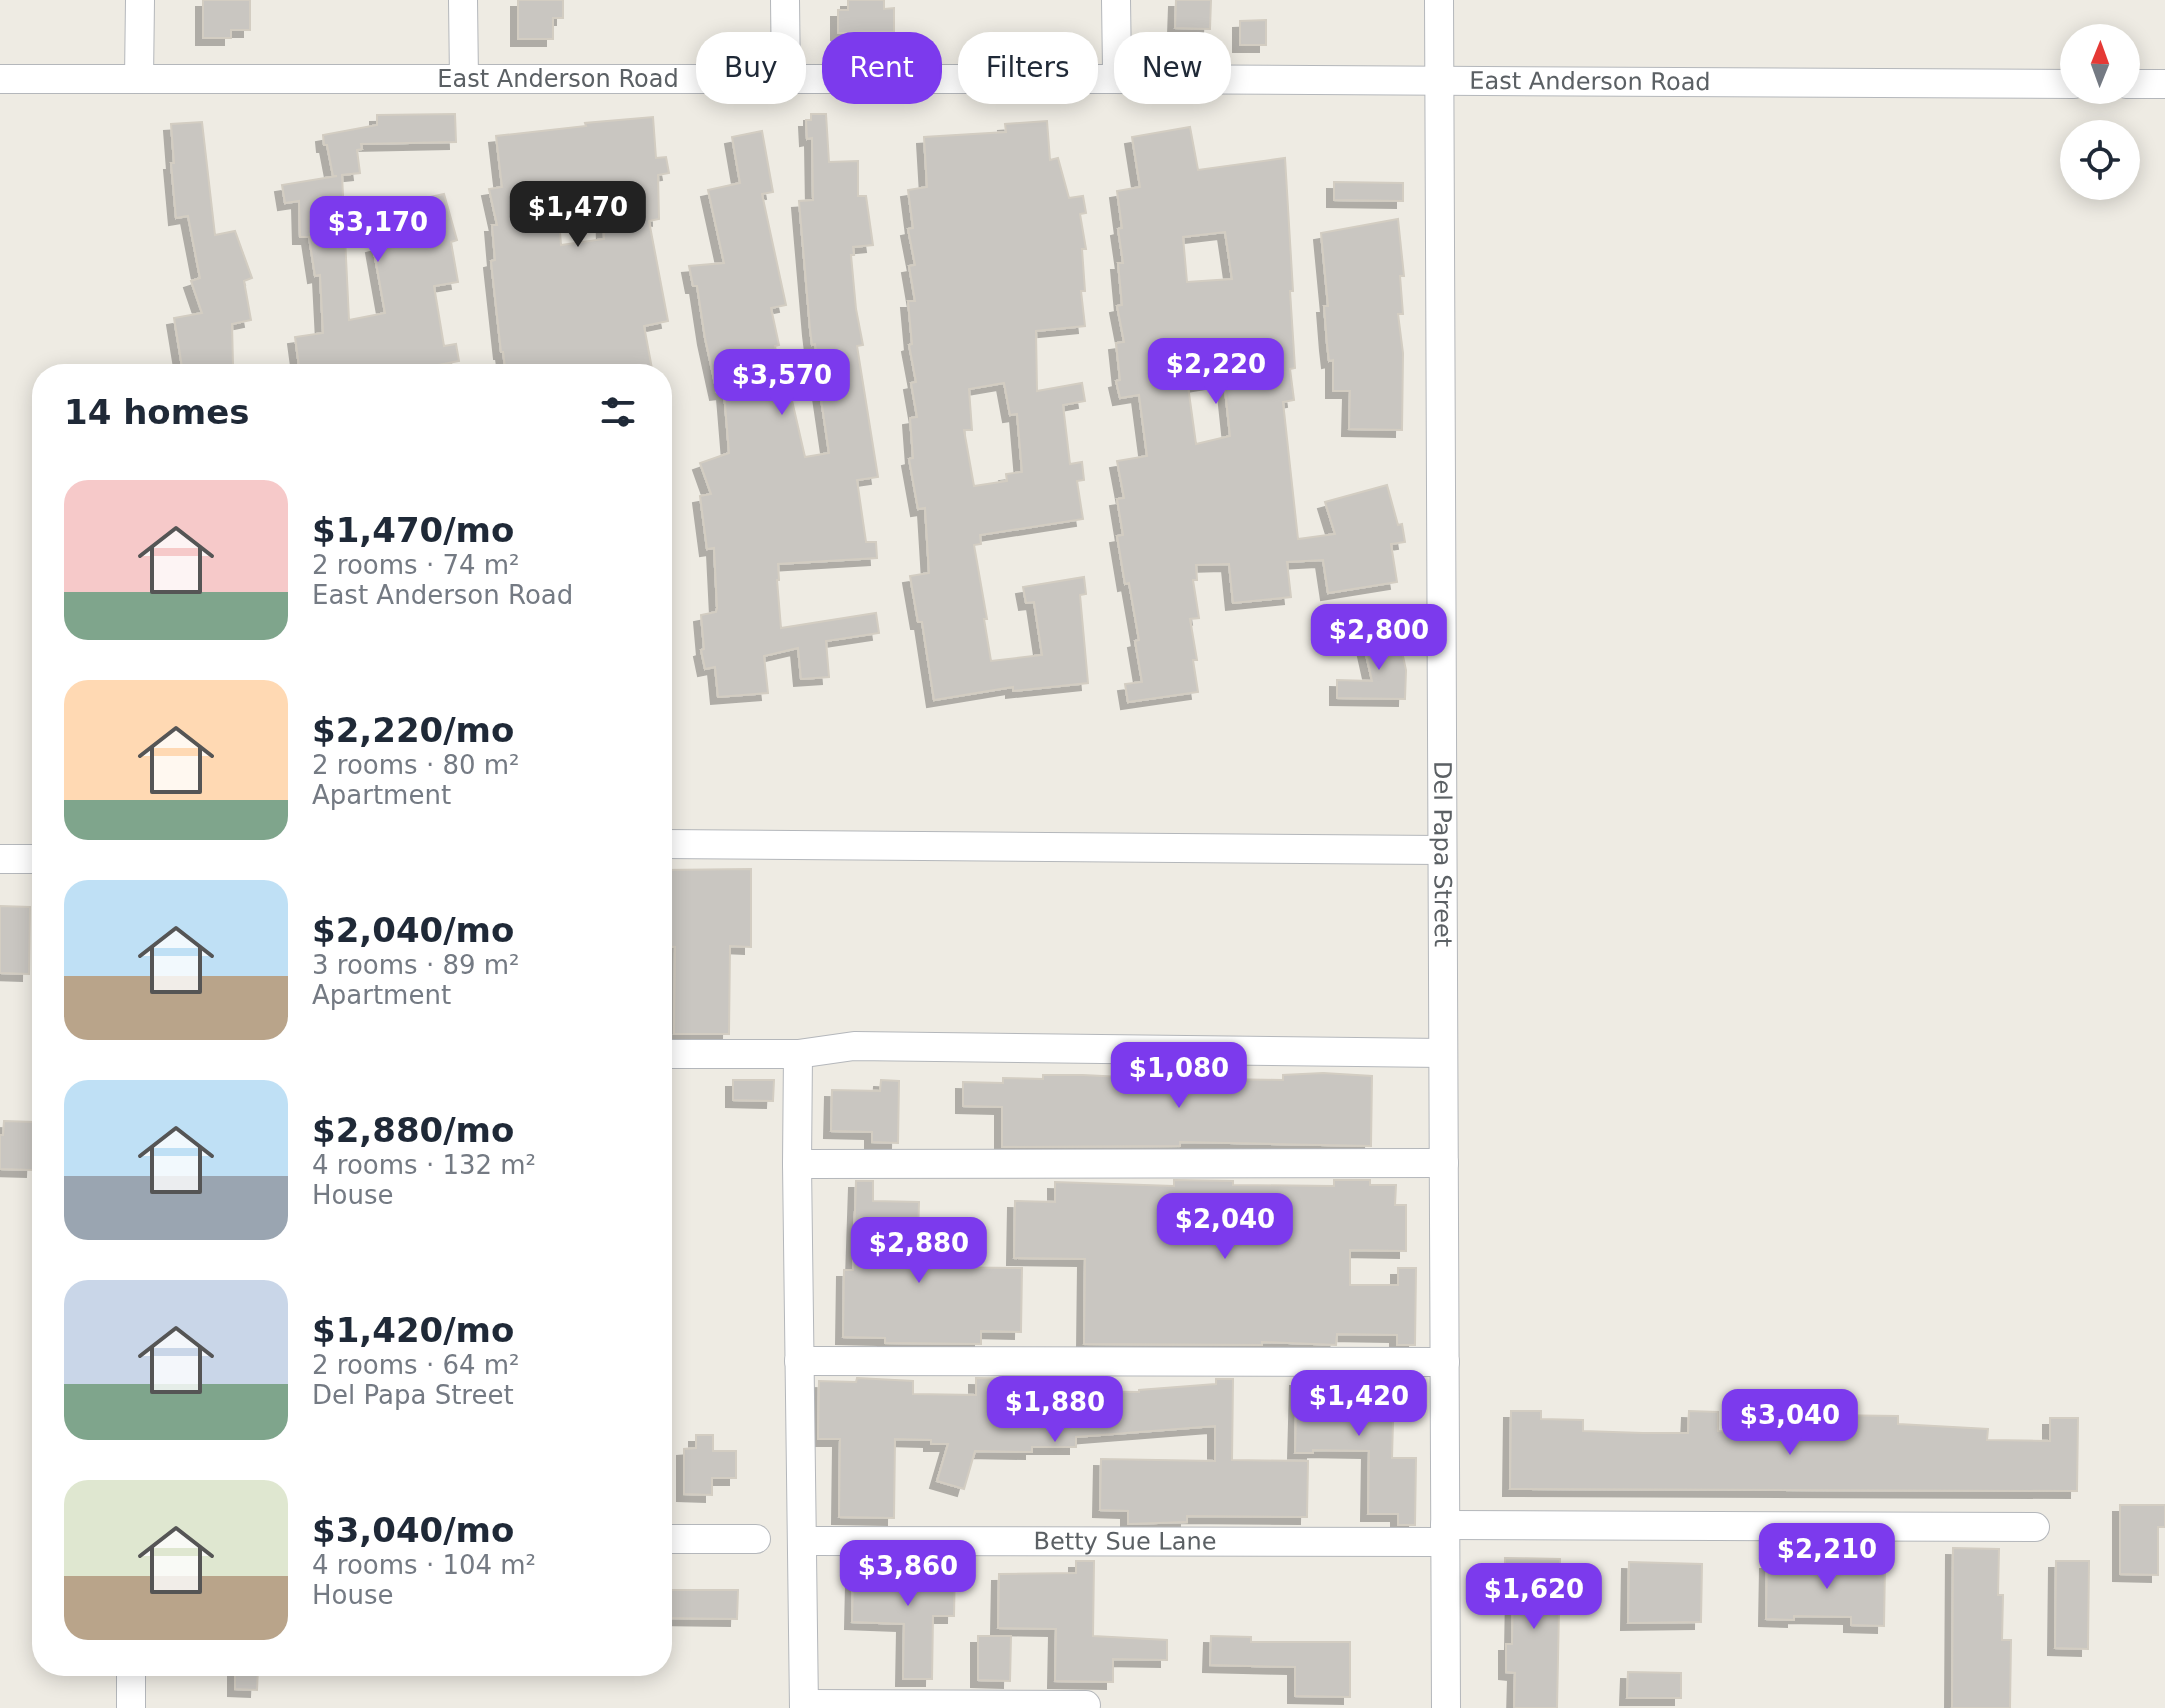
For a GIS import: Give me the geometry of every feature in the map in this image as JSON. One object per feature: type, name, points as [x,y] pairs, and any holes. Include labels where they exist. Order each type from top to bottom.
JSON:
[{"type":"street","points":[[139,79],[140,0]]},
{"type":"street","points":[[463,0],[464,79]]},
{"type":"street","points":[[785,0],[785,32]]},
{"type":"street","points":[[1111,79],[1117,69],[1116,0]]},
{"type":"street","name":"Del Papa Street","points":[[1439,0],[1446,1708]]},
{"type":"street","name":"East Anderson Road","points":[[0,79],[696,80]]},
{"type":"street","name":"East Anderson Road","points":[[806,80],[2060,84]]},
{"type":"street","points":[[2140,84],[2165,84]]},
{"type":"street","points":[[672,844],[1441,850]]},
{"type":"street","points":[[0,859],[32,859]]},
{"type":"street","points":[[672,1054],[798,1054],[854,1046],[1443,1053]]},
{"type":"street","points":[[798,1054],[804,1706],[1086,1705]]},
{"type":"street","points":[[797,1164],[1444,1163]]},
{"type":"street","points":[[799,1361],[1445,1362]]},
{"type":"street","name":"Betty Sue Lane","points":[[803,1541],[2035,1527]]},
{"type":"street","points":[[672,1539],[756,1539]]},
{"type":"street","points":[[131,1676],[131,1708]]},
{"type":"building","points":[[203,0],[250,0],[250,30],[231,30],[231,38],[203,38]]},
{"type":"building","points":[[518,0],[563,0],[563,18],[553,18],[553,39],[518,39]]},
{"type":"building","points":[[848,0],[884,0],[884,9],[894,8],[894,32],[838,32],[838,10],[848,10]]},
{"type":"building","points":[[1176,0],[1211,0],[1210,29],[1175,28]]},
{"type":"building","points":[[1266,20],[1266,45],[1240,45],[1240,21]]},
{"type":"building","points":[[455,114],[456,142],[361,144],[362,149],[357,150],[360,173],[342,175],[349,320],[385,313],[373,246],[416,235],[408,202],[444,194],[457,240],[451,242],[458,282],[434,286],[444,346],[456,344],[459,361],[444,364],[299,364],[295,337],[323,333],[320,275],[315,276],[309,237],[300,237],[299,201],[285,203],[282,185],[337,176],[333,176],[323,135],[377,125],[377,115]]},
{"type":"building","points":[[811,114],[826,114],[829,162],[858,161],[858,196],[866,196],[873,245],[853,247],[854,255],[851,255],[863,345],[857,346],[878,477],[857,480],[866,542],[876,542],[877,558],[778,564],[781,628],[876,613],[879,633],[826,641],[829,677],[801,679],[798,648],[764,656],[768,693],[718,697],[715,667],[705,669],[701,650],[704,649],[701,615],[716,612],[717,608],[714,548],[707,549],[700,496],[711,494],[700,463],[729,453],[724,392],[717,393],[697,286],[693,286],[689,266],[724,263],[708,190],[740,183],[732,137],[762,131],[773,192],[762,194],[786,305],[771,308],[779,345],[775,346],[784,397],[791,396],[805,457],[829,453],[820,392],[823,391],[810,329],[799,201],[813,200],[812,138],[807,139],[806,120],[811,120]]},
{"type":"building","points":[[653,117],[656,158],[666,157],[669,173],[658,175],[659,219],[649,221],[668,321],[644,326],[651,364],[505,364],[491,261],[495,260],[492,225],[497,225],[489,189],[502,187],[496,136],[586,126],[585,123]],"holes":[[[603,184],[604,239],[561,245],[557,193]]]},
{"type":"building","points":[[1047,121],[1050,160],[1058,158],[1069,198],[1083,196],[1086,213],[1080,214],[1086,249],[1082,249],[1085,291],[1081,291],[1085,326],[1036,331],[1037,391],[1082,383],[1085,401],[1063,405],[1070,464],[1082,462],[1084,480],[1077,481],[1083,519],[980,535],[981,544],[974,545],[987,619],[984,619],[991,661],[1042,655],[1034,602],[1026,603],[1023,587],[1084,577],[1086,594],[1080,595],[1088,683],[1013,691],[1013,687],[934,700],[922,622],[918,622],[910,576],[929,573],[925,508],[918,509],[909,459],[913,458],[910,418],[917,417],[911,383],[916,382],[909,345],[912,344],[908,301],[915,301],[909,266],[915,265],[908,229],[913,228],[908,190],[927,187],[924,137],[1006,132],[1005,124]],"holes":[[[1004,383],[1010,415],[1017,414],[1022,472],[1006,474],[1007,481],[974,486],[964,430],[972,430],[969,389]]]},
{"type":"building","points":[[202,122],[215,235],[235,231],[252,278],[244,281],[251,320],[232,324],[233,364],[182,364],[174,318],[202,313],[191,281],[200,278],[188,216],[176,218],[171,124]]},
{"type":"building","points":[[1190,127],[1198,170],[1285,158],[1295,368],[1290,369],[1294,400],[1283,402],[1298,539],[1335,534],[1325,502],[1387,485],[1398,525],[1402,524],[1405,542],[1391,544],[1397,582],[1328,593],[1323,560],[1287,562],[1291,597],[1233,603],[1229,564],[1196,565],[1197,580],[1193,580],[1199,618],[1190,619],[1197,660],[1193,660],[1198,692],[1128,702],[1125,684],[1142,682],[1135,641],[1139,640],[1117,536],[1123,535],[1117,499],[1124,498],[1117,461],[1147,456],[1139,395],[1120,398],[1116,381],[1120,380],[1116,343],[1124,342],[1117,306],[1122,305],[1118,263],[1123,263],[1117,191],[1140,187],[1132,137]],"holes":[[[1225,232],[1232,279],[1187,282],[1183,237]],[[1224,380],[1230,436],[1196,444],[1188,386]]]},
{"type":"building","points":[[1334,182],[1403,183],[1403,201],[1334,200]]},
{"type":"building","points":[[1398,219],[1404,276],[1400,276],[1403,314],[1398,314],[1403,353],[1402,430],[1349,429],[1350,391],[1333,391],[1333,360],[1329,361],[1324,306],[1328,306],[1321,233]]},
{"type":"building","points":[[1398,633],[1406,670],[1405,699],[1337,698],[1337,680],[1372,681],[1363,641]]},
{"type":"building","points":[[751,869],[751,947],[730,946],[729,1034],[674,1034],[672,870]]},
{"type":"building","points":[[0,906],[30,907],[29,974],[0,973]]},
{"type":"building","points":[[1323,1073],[1372,1076],[1371,1146],[1180,1142],[1180,1146],[1002,1147],[1002,1107],[963,1106],[963,1082],[1003,1083],[1003,1078],[1043,1079],[1043,1075],[1083,1075],[1162,1079],[1162,1074],[1283,1080],[1283,1075]]},
{"type":"building","points":[[733,1080],[774,1080],[773,1101],[733,1100]]},
{"type":"building","points":[[881,1080],[899,1081],[898,1143],[872,1142],[872,1132],[831,1131],[832,1090],[880,1091]]},
{"type":"building","points":[[4,1121],[32,1122],[32,1170],[0,1169],[0,1135],[3,1135]]},
{"type":"building","points":[[1174,1180],[1233,1181],[1233,1185],[1334,1186],[1334,1180],[1370,1180],[1370,1185],[1396,1185],[1395,1205],[1406,1205],[1406,1251],[1350,1250],[1350,1285],[1398,1285],[1398,1268],[1416,1268],[1415,1345],[1397,1345],[1397,1335],[1337,1334],[1336,1345],[1262,1342],[1262,1345],[1084,1344],[1085,1259],[1014,1258],[1015,1201],[1055,1202],[1055,1182],[1174,1186]]},
{"type":"building","points":[[856,1181],[873,1181],[873,1201],[919,1202],[917,1267],[1022,1268],[1021,1332],[981,1331],[981,1344],[885,1343],[885,1338],[843,1337],[844,1270],[853,1270]]},
{"type":"building","points":[[857,1378],[913,1381],[913,1394],[976,1395],[976,1378],[1075,1380],[1075,1391],[1139,1392],[1216,1384],[1216,1379],[1233,1379],[1232,1460],[1308,1461],[1307,1517],[1187,1516],[1187,1522],[1128,1524],[1128,1511],[1100,1510],[1101,1459],[1215,1461],[1215,1426],[1076,1437],[1076,1447],[1032,1447],[1032,1452],[975,1451],[964,1489],[937,1481],[948,1444],[895,1439],[894,1518],[839,1517],[840,1439],[818,1439],[819,1381],[856,1382]]},
{"type":"building","points":[[1297,1379],[1315,1379],[1314,1383],[1394,1384],[1392,1458],[1416,1458],[1415,1525],[1398,1525],[1398,1514],[1368,1514],[1369,1451],[1313,1450],[1313,1453],[1295,1453]]},
{"type":"building","points":[[1511,1411],[1541,1411],[1541,1419],[1583,1420],[1583,1431],[1643,1433],[1688,1433],[1689,1411],[1718,1412],[1718,1431],[1778,1432],[1778,1427],[1824,1428],[1824,1415],[1898,1416],[1898,1424],[1988,1429],[1987,1440],[2050,1441],[2050,1418],[2078,1418],[2077,1491],[1510,1489]]},
{"type":"building","points":[[696,1435],[713,1435],[713,1451],[736,1451],[736,1478],[712,1478],[712,1495],[684,1494],[684,1449],[696,1448]]},
{"type":"building","points":[[2120,1505],[2165,1505],[2165,1527],[2158,1527],[2158,1575],[2120,1574]]},
{"type":"building","points":[[1953,1548],[1999,1549],[1998,1595],[2003,1595],[2002,1640],[2011,1640],[2010,1708],[1952,1708]]},
{"type":"building","points":[[1505,1558],[1560,1559],[1557,1708],[1514,1708],[1515,1673],[1506,1672],[1506,1644],[1512,1644],[1513,1589],[1505,1589]]},
{"type":"building","points":[[1076,1561],[1094,1561],[1093,1636],[1167,1640],[1167,1660],[1113,1659],[1113,1682],[1055,1681],[1056,1629],[998,1628],[999,1574],[1076,1573]]},
{"type":"building","points":[[2056,1561],[2089,1561],[2088,1649],[2055,1648]]},
{"type":"building","points":[[1629,1562],[1702,1564],[1701,1622],[1628,1623]]},
{"type":"building","points":[[1767,1562],[1885,1564],[1884,1626],[1851,1625],[1851,1617],[1766,1619]]},
{"type":"building","points":[[891,1564],[955,1565],[954,1616],[933,1616],[932,1679],[903,1679],[904,1624],[852,1622],[853,1578],[891,1578]]},
{"type":"building","points":[[672,1590],[738,1590],[737,1619],[672,1618]]},
{"type":"building","points":[[978,1636],[1011,1636],[1010,1681],[978,1680]]},
{"type":"building","points":[[1211,1636],[1251,1637],[1251,1642],[1350,1642],[1350,1697],[1295,1696],[1295,1667],[1210,1665]]},
{"type":"building","points":[[1628,1672],[1681,1673],[1681,1698],[1627,1698]]},
{"type":"building","points":[[235,1676],[258,1676],[257,1690],[235,1689]]}]
